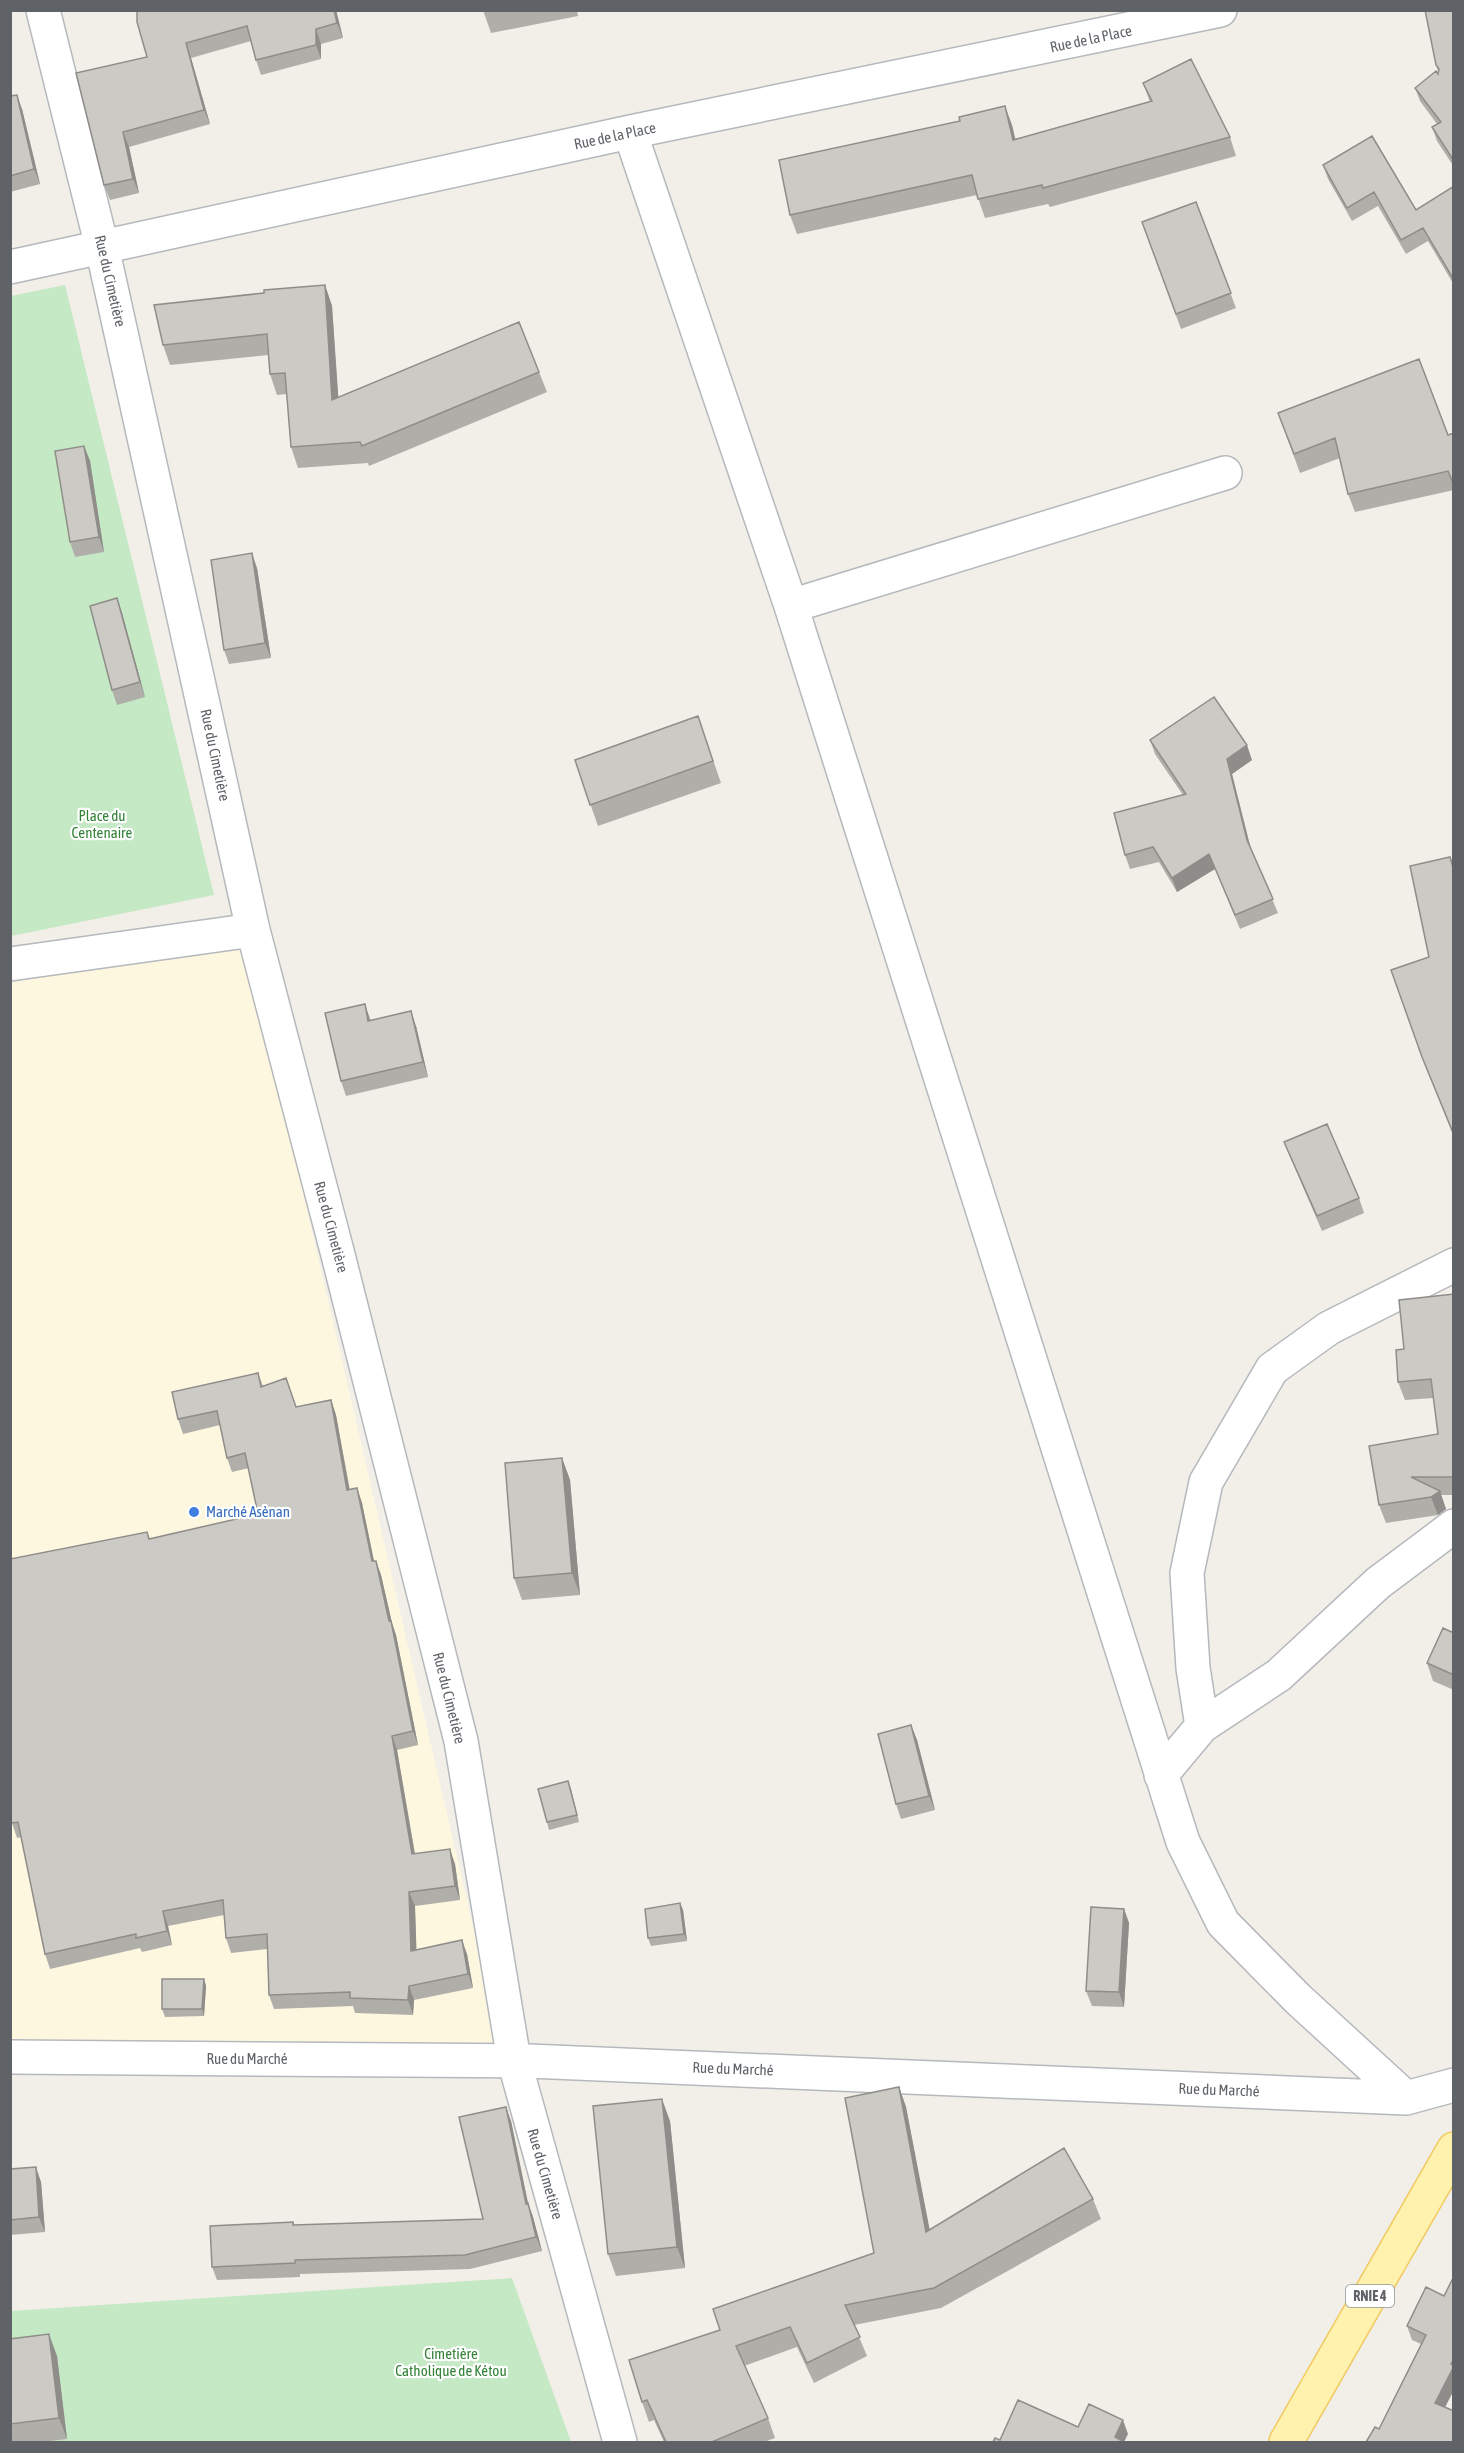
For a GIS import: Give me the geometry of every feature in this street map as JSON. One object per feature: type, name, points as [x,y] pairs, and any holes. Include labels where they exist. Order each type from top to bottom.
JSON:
[{"type":"main road","name":"RNIE 4","points":[[1286,2442],[1454,2149]]},
{"type":"street","name":"Rue du Cimetière","points":[[44,10],[102,247],[253,930],[338,1251],[461,1741],[514,2060],[620,2442]]},
{"type":"street","name":"Rue de la Place","points":[[10,267],[630,132],[1220,10]]},
{"type":"street","points":[[630,132],[791,606],[1183,1842],[1222,1923],[1298,1999],[1406,2098]]},
{"type":"street","points":[[791,606],[1226,473]]},
{"type":"street","points":[[10,964],[253,930]]},
{"type":"street","points":[[1202,1726],[1193,1668],[1187,1574],[1206,1482],[1272,1369],[1329,1328],[1454,1265]]},
{"type":"street","points":[[1161,1775],[1202,1726],[1279,1675],[1378,1583],[1454,1526]]},
{"type":"street","name":"Rue du Marché","points":[[10,2057],[514,2060],[1406,2098],[1454,2085]]},
{"type":"shaded area","name":"Marché Asènan","points":[[244,938],[501,2047],[11,2041],[11,983]]},
{"type":"green space","name":"Place du Centenaire","points":[[65,285],[214,895],[11,936],[11,296]]},
{"type":"green space","name":"Cimetière Catholique de Kétou","points":[[512,2278],[571,2442],[11,2442],[11,2311]]},
{"type":"building","points":[[137,10],[334,10],[337,23],[316,29],[316,45],[256,60],[247,26],[186,43],[204,110],[123,132],[133,179],[104,185],[76,73],[147,57],[137,22]]},
{"type":"building","points":[[1425,10],[1454,10],[1454,161],[1432,127],[1441,122],[1415,88],[1436,71],[1438,74],[1439,69],[1436,65]]},
{"type":"building","points":[[1191,59],[1230,137],[1043,188],[1042,185],[978,199],[972,175],[790,215],[779,160],[960,121],[959,117],[1005,106],[1013,140],[1152,101],[1143,83]]},
{"type":"building","points":[[17,95],[34,169],[10,176],[10,96]]},
{"type":"building","points":[[1372,136],[1416,210],[1454,186],[1454,280],[1423,228],[1401,240],[1374,192],[1347,208],[1323,165]]},
{"type":"building","points":[[1196,202],[1231,293],[1176,314],[1142,222]]},
{"type":"building","points":[[325,285],[332,400],[519,322],[539,372],[362,446],[360,442],[291,447],[285,373],[270,374],[267,334],[163,345],[154,305],[264,293],[264,290]]},
{"type":"building","points":[[1419,359],[1448,435],[1454,433],[1454,485],[1448,471],[1348,494],[1335,438],[1294,454],[1278,413]]},
{"type":"building","points":[[84,446],[99,537],[70,542],[55,451]]},
{"type":"building","points":[[252,553],[265,643],[224,650],[211,560]]},
{"type":"building","points":[[117,598],[140,682],[112,690],[90,606]]},
{"type":"building","points":[[1214,697],[1247,745],[1227,759],[1247,840],[1273,899],[1235,915],[1209,854],[1172,878],[1153,847],[1125,855],[1114,813],[1186,794],[1150,740]]},
{"type":"building","points":[[698,716],[713,761],[590,805],[575,760]]},
{"type":"building","points":[[1450,857],[1454,871],[1454,1135],[1422,1057],[1391,970],[1429,957],[1410,866]]},
{"type":"building","points":[[365,1004],[368,1021],[411,1011],[423,1062],[341,1081],[325,1013]]},
{"type":"building","points":[[1327,1124],[1359,1198],[1317,1216],[1284,1142]]},
{"type":"building","points":[[1454,1294],[1454,1477],[1411,1477],[1440,1491],[1431,1497],[1379,1505],[1369,1446],[1438,1434],[1431,1379],[1398,1382],[1396,1350],[1404,1349],[1399,1300]]},
{"type":"building","points":[[258,1373],[261,1387],[286,1378],[296,1407],[331,1400],[347,1490],[357,1488],[372,1561],[376,1561],[389,1621],[391,1621],[413,1731],[392,1736],[412,1854],[450,1849],[455,1886],[409,1892],[411,1951],[462,1940],[468,1974],[409,1986],[408,2000],[350,1998],[350,1992],[269,1995],[267,1934],[226,1938],[223,1900],[163,1911],[167,1931],[136,1938],[136,1934],[45,1954],[18,1822],[12,1823],[10,1818],[10,1559],[147,1532],[149,1539],[258,1514],[245,1453],[227,1458],[217,1411],[178,1419],[172,1392]]},
{"type":"building","points":[[562,1458],[572,1573],[514,1578],[505,1463]]},
{"type":"building","points":[[1443,1628],[1454,1633],[1454,1675],[1427,1663]]},
{"type":"building","points":[[911,1725],[929,1796],[896,1804],[878,1734]]},
{"type":"building","points":[[568,1781],[577,1815],[547,1822],[538,1789]]},
{"type":"building","points":[[680,1903],[684,1934],[648,1938],[645,1909]]},
{"type":"building","points":[[1091,1907],[1124,1909],[1119,1992],[1086,1991]]},
{"type":"building","points":[[162,1979],[204,1979],[202,2009],[162,2009]]},
{"type":"building","points":[[899,2087],[926,2232],[1064,2148],[1093,2199],[934,2288],[845,2305],[860,2337],[807,2363],[790,2327],[736,2346],[768,2418],[712,2442],[666,2442],[647,2400],[642,2402],[629,2360],[720,2330],[713,2309],[874,2253],[845,2098]]},
{"type":"building","points":[[662,2099],[677,2247],[608,2254],[593,2106]]},
{"type":"building","points":[[506,2107],[526,2204],[528,2203],[536,2237],[465,2255],[295,2260],[295,2263],[212,2267],[210,2226],[293,2222],[293,2225],[483,2219],[459,2117]]},
{"type":"building","points":[[36,2167],[39,2217],[10,2220],[10,2169]]},
{"type":"building","points":[[1454,2276],[1454,2359],[1451,2364],[1454,2366],[1435,2403],[1454,2411],[1454,2442],[1366,2442],[1375,2427],[1379,2429],[1426,2335],[1407,2326],[1426,2287],[1444,2296]]},
{"type":"building","points":[[49,2334],[59,2418],[10,2424],[10,2339]]},
{"type":"building","points":[[1018,2400],[1078,2427],[1089,2404],[1123,2420],[1115,2437],[1124,2442],[993,2442],[995,2438],[1000,2440]]},
{"type":"place","name":"Marché Asènan","points":[[194,1512]]}]
